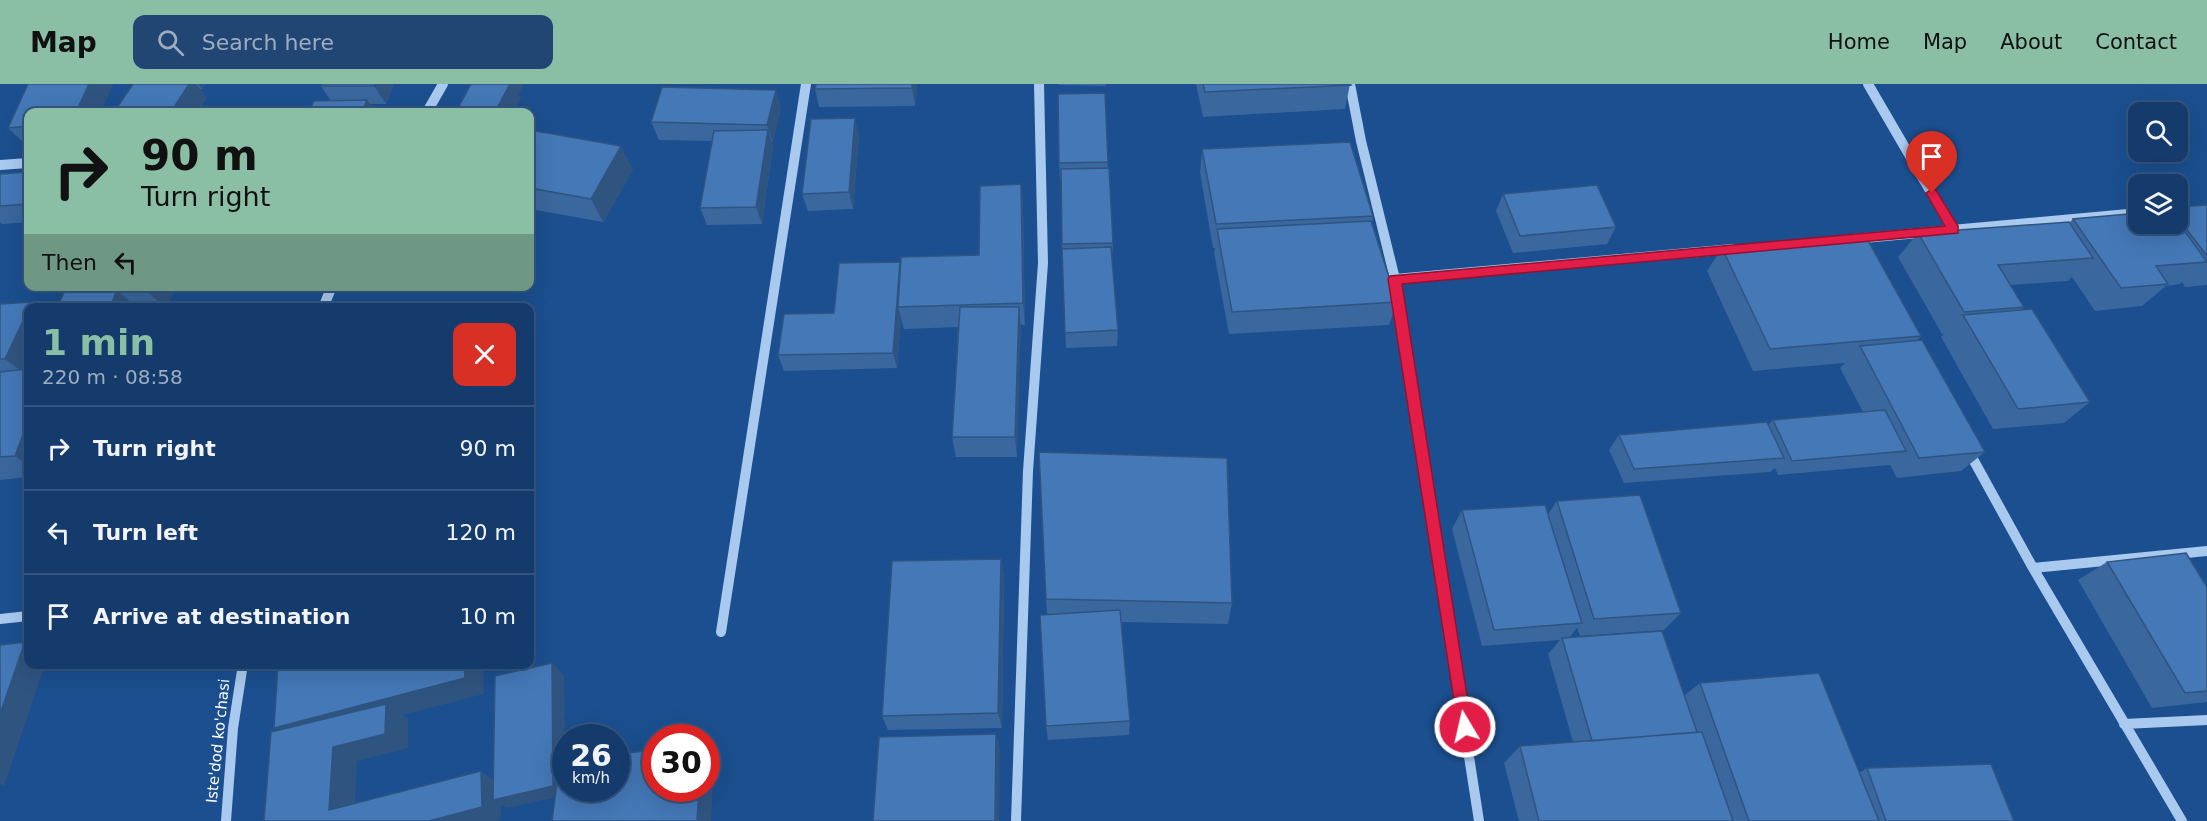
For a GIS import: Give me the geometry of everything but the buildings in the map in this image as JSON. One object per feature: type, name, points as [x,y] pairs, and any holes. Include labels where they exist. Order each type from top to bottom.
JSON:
[{"type":"street","points":[[429,108],[443,84]]},
{"type":"street","points":[[721,632],[806,84]]},
{"type":"street","points":[[1016,821],[1028,471],[1043,263],[1039,84]]},
{"type":"street","points":[[1350,84],[1361,141],[1395,279],[1479,821]]},
{"type":"street","points":[[1868,84],[1953,230]]},
{"type":"street","points":[[0,165],[24,163]]},
{"type":"street","points":[[1841,240],[2128,214]]},
{"type":"street","points":[[1853,239],[1858,249]]},
{"type":"street","points":[[1395,279],[1747,248]]},
{"type":"street","points":[[1965,445],[2033,568],[2182,821]]},
{"type":"street","points":[[2033,568],[2207,550]]},
{"type":"street","points":[[0,620],[24,617]]},
{"type":"street","name":"Iste'dod ko'chasi","points":[[226,821],[233,728],[242,669]]},
{"type":"street","points":[[2124,724],[2207,720]]},
{"type":"route","points":[[1465,727],[1395,279],[1953,230],[1932,193]]}]
